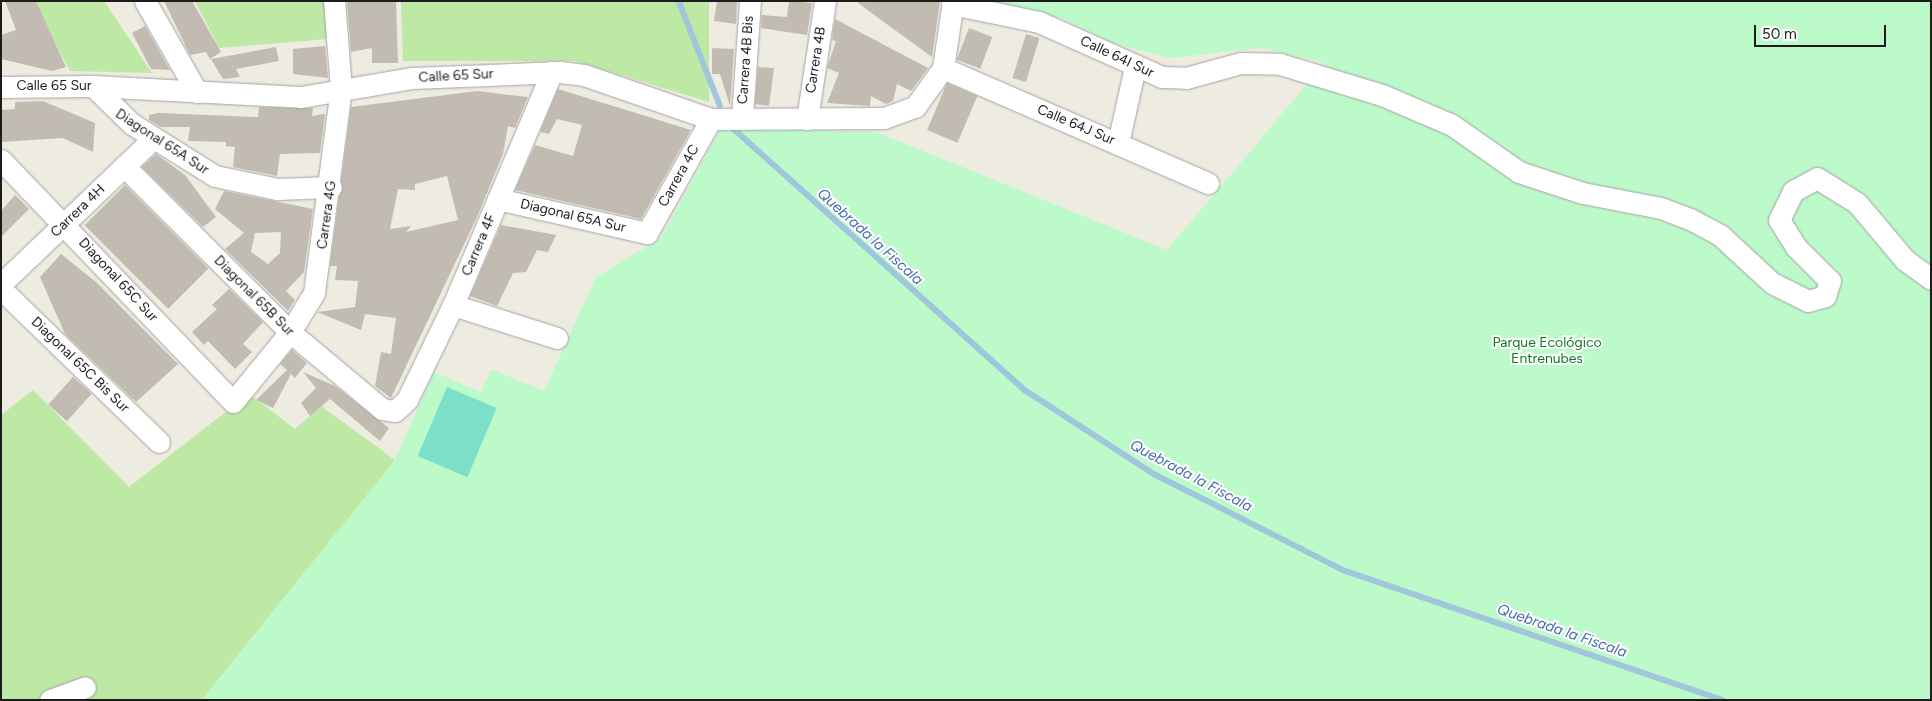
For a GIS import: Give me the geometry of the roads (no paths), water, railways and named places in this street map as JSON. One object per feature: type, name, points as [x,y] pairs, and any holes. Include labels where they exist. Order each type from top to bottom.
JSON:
[{"type":"street","points":[[145,1],[197,92]]},
{"type":"street","name":"Carrera 4G","points":[[233,402],[290,332],[314,293],[331,187],[340,89],[334,1]]},
{"type":"street","name":"Carrera 4B Bis","points":[[742,118],[750,1]]},
{"type":"street","name":"Carrera 4B","points":[[807,119],[825,1]]},
{"type":"street","points":[[943,68],[952,3]]},
{"type":"street","name":"Calle 64I Sur","points":[[952,3],[1038,22],[1135,67],[1162,77],[1186,78],[1241,63],[1280,64],[1313,73],[1452,125],[1520,172],[1583,193],[1661,208],[1690,219],[1720,235],[1772,283],[1795,297],[1814,301],[1829,290],[1827,276],[1796,247],[1780,220],[1793,191],[1817,178],[1856,203],[1906,260],[1931,279]]},
{"type":"street","points":[[1118,143],[1135,67]]},
{"type":"street","name":"Calle 65 Sur","points":[[1,87],[93,86],[301,98],[340,89],[412,78],[552,72],[584,75],[710,118],[884,118],[905,111],[922,101],[943,68]]},
{"type":"street","name":"Calle 64J Sur","points":[[943,68],[1208,183]]},
{"type":"street","name":"Carrera 4F","points":[[395,411],[408,400],[453,305],[552,72]]},
{"type":"street","name":"Diagonal 65A Sur","points":[[93,86],[112,109],[215,176],[277,189],[331,187]]},
{"type":"street","name":"Carrera 4C","points":[[648,233],[710,118]]},
{"type":"street","name":"Carrera 4H","points":[[1,284],[154,138]]},
{"type":"street","name":"Diagonal 65C Sur","points":[[1,160],[65,223],[233,402]]},
{"type":"street","name":"Diagonal 65B Sur","points":[[124,166],[290,332],[382,409],[395,411]]},
{"type":"street","name":"Diagonal 65A Sur","points":[[498,199],[648,233]]},
{"type":"street","name":"Diagonal 65C Bis Sur","points":[[1,289],[159,442]]},
{"type":"street","points":[[453,305],[557,338]]},
{"type":"street","points":[[50,700],[85,687]]},
{"type":"waterway","name":"Quebrada la Fiscala","points":[[679,1],[720,105]]},
{"type":"waterway","name":"Quebrada la Fiscala","points":[[734,129],[1025,390],[1154,474],[1343,570],[1722,700]]},
{"type":"park label","name":"Parque Ecológico Entrenubes","points":[[1547,352]]}]
